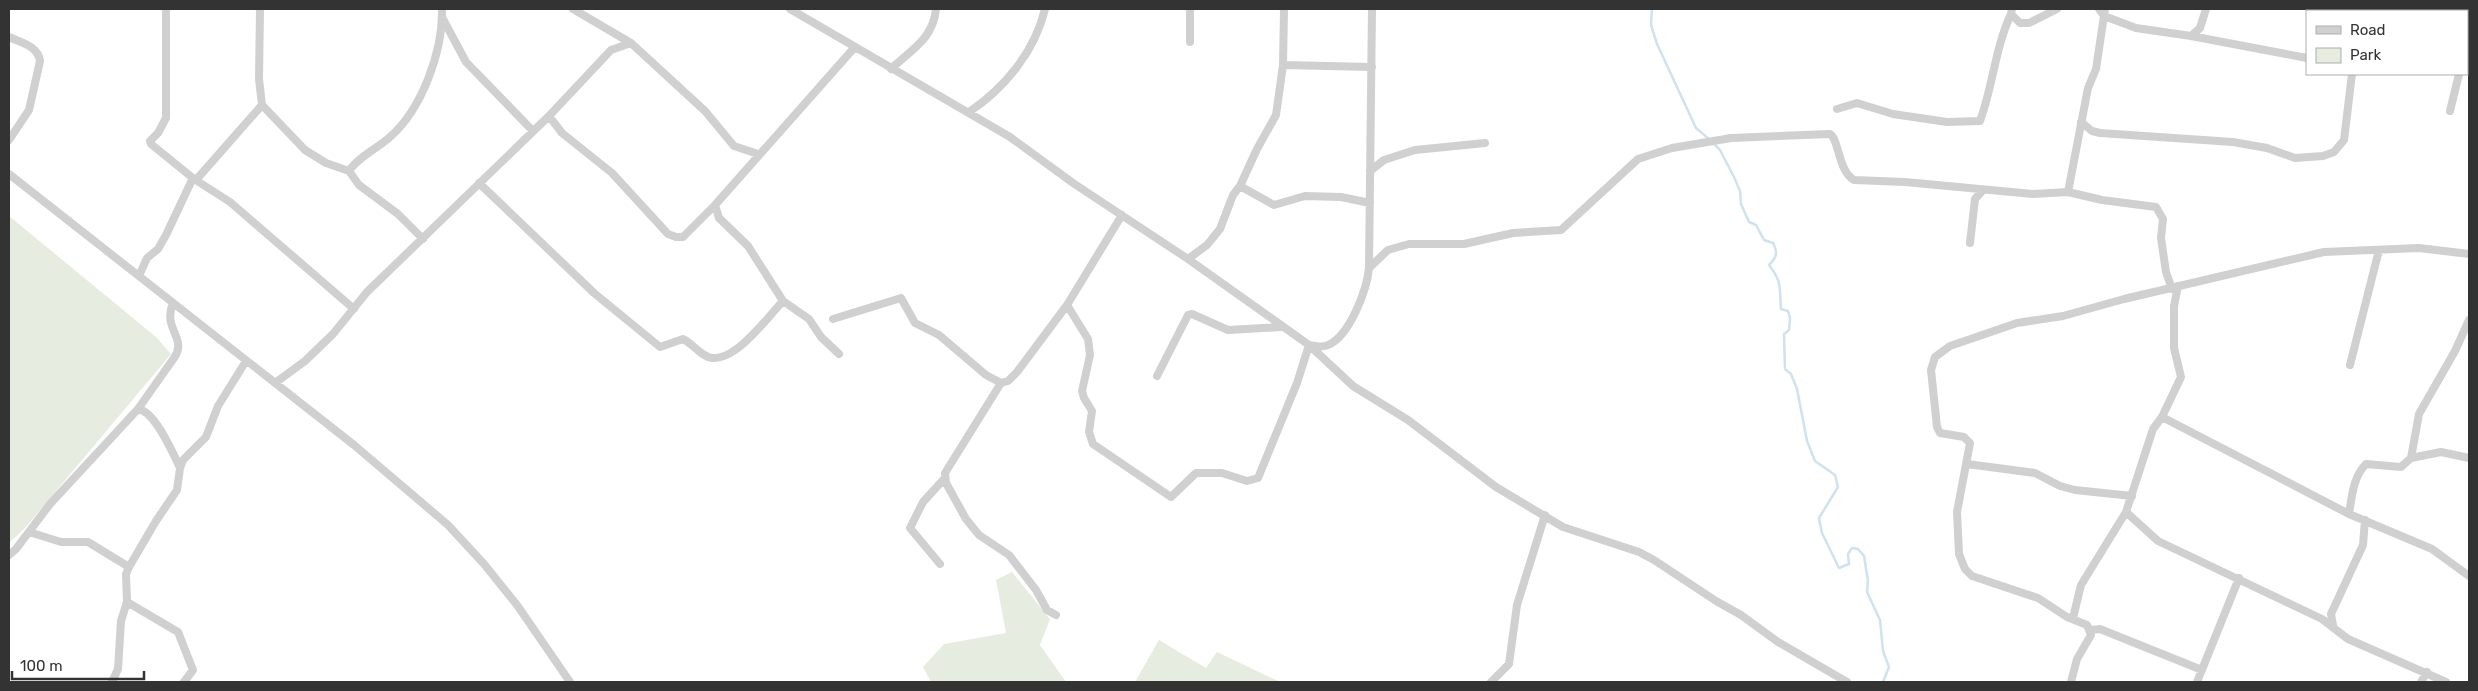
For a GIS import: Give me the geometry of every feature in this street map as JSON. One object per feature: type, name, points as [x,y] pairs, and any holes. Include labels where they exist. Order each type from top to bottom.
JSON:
[{"type":"street","points":[[166,9],[167,111],[162,127],[150,141],[150,144],[195,180],[230,202],[354,309]]},
{"type":"street","points":[[260,9],[259,79],[262,105],[305,150],[326,163],[349,171],[359,185],[398,214],[424,239]]},
{"type":"street","points":[[349,171],[406,121],[432,70],[439,48],[443,18],[442,9]]},
{"type":"street","points":[[573,9],[631,43],[705,111],[734,146],[758,154]]},
{"type":"street","points":[[790,9],[854,48],[969,112],[1188,259],[1309,346],[1353,386],[1408,420],[1496,487],[1576,533],[1639,552],[1654,560],[1709,597],[1741,614],[1778,642],[1847,682]]},
{"type":"street","points":[[891,69],[929,34],[935,20],[936,9]]},
{"type":"street","points":[[969,112],[994,94],[1012,74],[1030,47],[1042,22],[1045,9]]},
{"type":"street","points":[[1190,9],[1190,42]]},
{"type":"street","points":[[1188,259],[1216,237],[1233,195],[1240,186],[1257,149],[1276,115],[1283,65],[1284,9]]},
{"type":"street","points":[[1309,346],[1323,347],[1330,345],[1342,334],[1366,287],[1369,268],[1372,9]]},
{"type":"street","points":[[1837,109],[1857,103],[1893,114],[1947,122],[1980,121],[1993,81],[2002,32],[2011,11],[2020,23],[2029,23],[2057,9]]},
{"type":"street","points":[[2191,36],[2200,28],[2206,9]]},
{"type":"street","points":[[2068,192],[2088,88],[2096,68],[2103,11],[2136,28],[2191,36],[2306,58]]},
{"type":"street","points":[[443,18],[466,62],[533,131]]},
{"type":"street","points":[[9,37],[36,49],[40,61],[29,110],[9,140]]},
{"type":"street","points":[[275,383],[305,361],[354,309],[367,292],[424,239],[549,116],[610,50],[631,43]]},
{"type":"street","points":[[549,116],[562,133],[612,173],[668,234],[683,237],[715,206],[758,154],[854,48]]},
{"type":"street","points":[[1283,65],[1372,67]]},
{"type":"street","points":[[2081,122],[2092,131],[2100,133],[2233,142],[2267,148],[2295,158],[2323,156],[2334,152],[2344,140],[2352,75]]},
{"type":"street","points":[[2450,111],[2460,75]]},
{"type":"street","points":[[139,276],[147,258],[158,249],[166,235],[191,182],[195,180],[262,105]]},
{"type":"street","points":[[1369,268],[1380,256],[1396,247],[1409,244],[1464,244],[1518,232],[1561,230],[1638,159],[1672,148],[1731,138],[1830,134],[1835,139],[1838,156],[1850,178],[1854,180],[1905,182],[1982,191],[2033,194],[2068,192],[2102,200],[2156,207],[2163,219],[2161,238],[2163,256],[2175,288],[2174,348],[2181,377],[2146,446],[2126,512],[2084,580],[2076,599],[2073,618]]},
{"type":"street","points":[[1370,171],[1384,160],[1415,150],[1485,143]]},
{"type":"street","points":[[9,174],[354,445],[448,525],[484,564],[517,605],[570,682]]},
{"type":"street","points":[[479,183],[594,293],[660,347],[683,339],[710,358],[734,352],[783,301]]},
{"type":"street","points":[[1240,186],[1274,205],[1306,196],[1341,197],[1370,203]]},
{"type":"street","points":[[1970,243],[1975,199],[1982,191]]},
{"type":"street","points":[[715,206],[719,218],[748,246],[783,301],[809,319],[821,337],[839,354]]},
{"type":"street","points":[[940,564],[910,528],[923,502],[944,479],[948,467],[962,448],[1001,383],[1017,372],[1067,305],[1122,215]]},
{"type":"street","points":[[2070,682],[2076,659],[2091,634],[2091,630],[2087,625],[2063,615],[2038,598],[1982,580],[1972,576],[1965,570],[1959,554],[1957,512],[1970,443],[1968,439],[1946,436],[1940,433],[1937,427],[1931,370],[1935,357],[1950,346],[2024,321],[2063,316],[2124,298],[2175,288],[2324,252],[2419,248],[2469,254]]},
{"type":"street","points":[[2350,364],[2379,250]]},
{"type":"street","points":[[833,319],[901,298],[914,322],[939,335],[986,375],[1001,383]]},
{"type":"street","points":[[9,555],[61,491],[138,409],[179,352],[179,344],[169,322],[168,313],[173,303]]},
{"type":"street","points":[[1067,305],[1070,313],[1085,332],[1090,348],[1082,391],[1092,411],[1090,439],[1094,444],[1171,497],[1196,473],[1222,473],[1247,481],[1258,478],[1297,383],[1309,346]]},
{"type":"street","points":[[1157,376],[1188,315],[1192,314],[1228,330],[1281,327]]},
{"type":"street","points":[[2412,458],[2419,414],[2455,352],[2469,320]]},
{"type":"street","points":[[112,682],[118,669],[121,621],[127,602],[126,580],[129,567],[177,490],[183,460],[206,437],[218,406],[246,360]]},
{"type":"street","points":[[138,409],[149,413],[172,450],[180,468]]},
{"type":"street","points":[[2162,417],[2349,514],[2440,553],[2469,576]]},
{"type":"street","points":[[2349,514],[2352,492],[2359,471],[2366,464],[2401,467],[2412,458],[2441,452],[2469,458]]},
{"type":"street","points":[[1967,464],[2035,473],[2067,489],[2132,496]]},
{"type":"street","points":[[944,479],[966,519],[976,531],[1008,555],[1036,590],[1047,610],[1056,615]]},
{"type":"street","points":[[2126,512],[2158,541],[2322,618],[2348,639],[2427,672],[2446,682]]},
{"type":"street","points":[[1491,682],[1509,664],[1517,604],[1545,514]]},
{"type":"street","points":[[2333,625],[2331,614],[2363,545],[2365,520]]},
{"type":"street","points":[[29,532],[60,542],[88,542],[129,567]]},
{"type":"street","points":[[2197,682],[2239,578]]},
{"type":"street","points":[[127,602],[178,632],[193,670],[184,682]]},
{"type":"street","points":[[2322,618],[2331,614]]},
{"type":"street","points":[[2091,630],[2100,629],[2202,670]]},
{"type":"street","points":[[2421,682],[2427,672]]},
{"type":"green space","points":[[9,216],[156,337],[171,354],[25,528],[9,543]]},
{"type":"green space","points":[[1012,572],[1050,619],[1040,645],[1066,682],[931,682],[923,667],[944,644],[1006,633],[996,580]]},
{"type":"green space","points":[[1159,640],[1206,668],[1217,652],[1280,682],[1135,682]]},
{"type":"waterway","points":[[1652,9],[1651,25],[1657,44],[1696,128],[1709,139]]},
{"type":"waterway","points":[[1713,143],[1720,150],[1734,177],[1740,191],[1741,204],[1749,222],[1756,225],[1764,240],[1773,243],[1776,250],[1774,260],[1769,265],[1777,277],[1781,309],[1788,311],[1790,318],[1789,330],[1784,334],[1785,369],[1791,374],[1797,389],[1807,441],[1815,461],[1835,475],[1838,487],[1819,518],[1822,533],[1839,568],[1849,564],[1848,554],[1852,548],[1858,549],[1864,556],[1868,581],[1867,592],[1880,620],[1883,651],[1889,667],[1883,682]]}]
